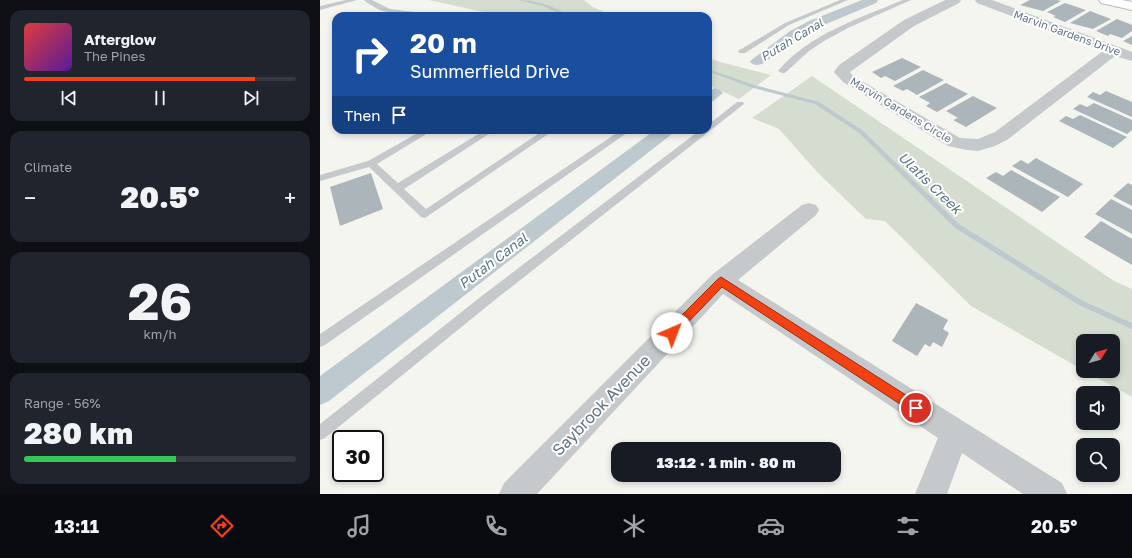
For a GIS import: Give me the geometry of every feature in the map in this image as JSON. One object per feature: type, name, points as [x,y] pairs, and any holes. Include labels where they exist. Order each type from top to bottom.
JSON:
[{"type":"main road","points":[[1105,0],[1132,6]]},
{"type":"street","name":"Marvin Gardens Circle","points":[[955,0],[909,23],[844,68],[842,72],[848,79],[954,142],[981,146],[991,142],[1114,50]]},
{"type":"street","name":"Marvin Gardens Drive","points":[[981,0],[1132,57]]},
{"type":"street","name":"Saybrook Avenue","points":[[515,494],[721,281],[809,210]]},
{"type":"street","points":[[721,281],[1051,494]]},
{"type":"street","points":[[931,494],[955,433]]},
{"type":"lane","points":[[320,8],[354,0]]},
{"type":"lane","points":[[367,0],[388,11],[397,12]]},
{"type":"lane","points":[[742,51],[787,24],[845,0]]},
{"type":"lane","points":[[782,71],[800,55],[823,39],[908,0]]},
{"type":"lane","points":[[712,125],[740,104]]},
{"type":"lane","points":[[320,178],[371,163],[422,134]]},
{"type":"lane","points":[[398,188],[485,134]]},
{"type":"lane","points":[[371,163],[425,214],[544,134]]},
{"type":"lane","points":[[320,341],[621,134]]},
{"type":"lane","points":[[320,433],[487,299],[701,134]]},
{"type":"shaded area","points":[[429,0],[584,0],[593,7],[605,12],[483,12]]},
{"type":"shaded area","points":[[712,59],[771,75],[739,99],[712,87]]},
{"type":"shaded area","points":[[812,76],[1114,281],[1132,289],[1132,397],[1120,390],[1120,386],[1112,386],[1098,378],[1120,378],[1120,334],[1076,334],[1076,366],[971,306],[885,221],[866,219],[818,173],[779,129],[752,118]]},
{"type":"building","points":[[1030,0],[1061,1],[1043,11],[1020,5]]},
{"type":"building","points":[[1065,3],[1086,10],[1065,22],[1053,17],[1056,16],[1047,12]]},
{"type":"building","points":[[1090,11],[1111,19],[1093,29],[1070,23]]},
{"type":"building","points":[[1117,19],[1132,25],[1132,31],[1122,38],[1110,34],[1108,36],[1096,31]]},
{"type":"building","points":[[1132,36],[1132,45],[1123,41]]},
{"type":"building","points":[[902,58],[921,67],[895,81],[885,76],[881,78],[872,72]]},
{"type":"building","points":[[923,70],[944,80],[917,95],[907,89],[903,91],[893,86]]},
{"type":"building","points":[[946,83],[968,94],[937,112],[926,106],[930,103],[919,97]]},
{"type":"building","points":[[1106,91],[1132,102],[1132,117],[1087,97],[1093,92],[1100,95]]},
{"type":"building","points":[[973,96],[997,108],[966,127],[953,120],[958,118],[946,111]]},
{"type":"building","points":[[1094,103],[1132,120],[1132,130],[1127,134],[1073,109],[1080,104],[1087,107]]},
{"type":"building","points":[[1080,115],[1127,137],[1113,148],[1059,121],[1066,116],[1073,119]]},
{"type":"building","points":[[1036,158],[1083,184],[1068,197],[1012,166],[1021,160],[1028,164]]},
{"type":"building","points":[[1011,170],[1060,197],[1042,212],[986,178],[996,172],[1003,176]]},
{"type":"building","points":[[371,173],[383,209],[340,226],[330,187]]},
{"type":"building","points":[[1128,183],[1132,185],[1132,206],[1113,196]]},
{"type":"building","points":[[1111,199],[1132,210],[1132,234],[1095,214]]},
{"type":"building","points":[[1101,221],[1132,239],[1132,265],[1084,237]]},
{"type":"building","points":[[916,303],[948,320],[943,329],[949,333],[942,347],[933,342],[930,347],[925,344],[917,356],[892,341]]},
{"type":"waterway","name":"Ulatis Creek","points":[[520,0],[544,5],[559,12]]},
{"type":"waterway","name":"Putah Canal","points":[[757,61],[795,34],[814,24],[872,0]]},
{"type":"waterway","name":"Ulatis Creek","points":[[712,71],[752,86],[817,103],[860,131],[957,226],[1081,303],[1132,326]]},
{"type":"waterway","name":"Putah Canal","points":[[320,392],[661,134]]},
{"type":"route","points":[[672,333],[721,281],[916,408]]}]
